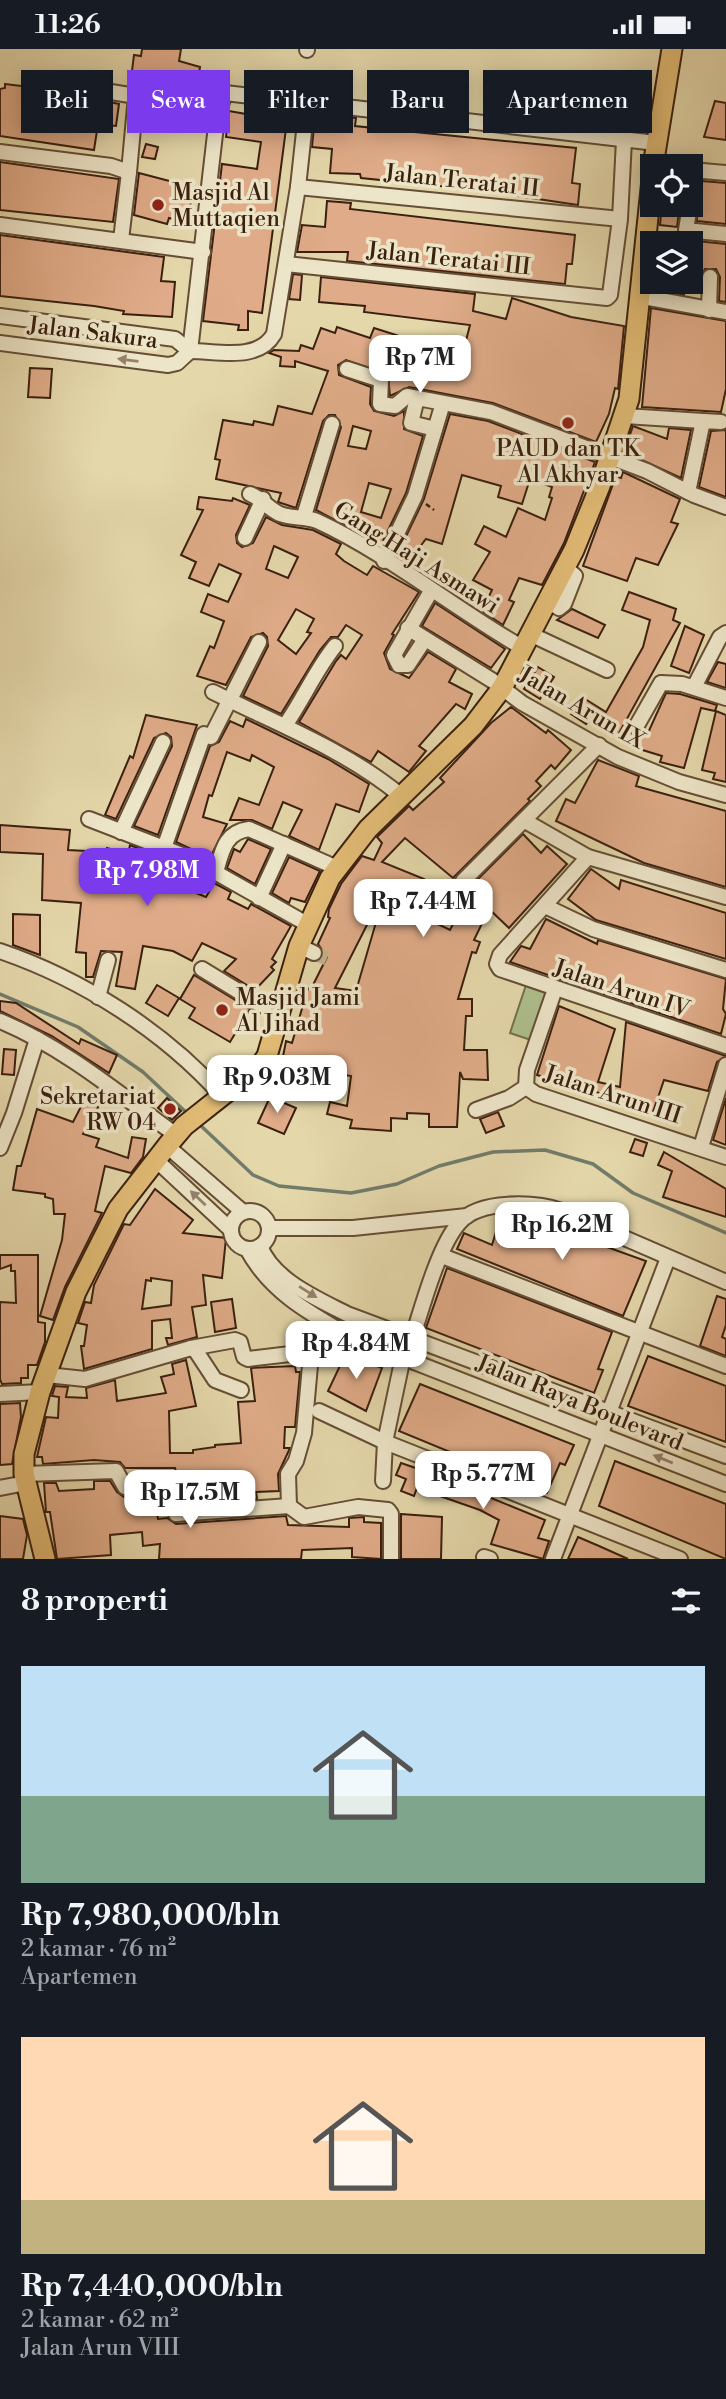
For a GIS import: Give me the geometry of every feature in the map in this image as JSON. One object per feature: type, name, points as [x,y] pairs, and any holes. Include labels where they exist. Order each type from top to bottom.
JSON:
[{"type":"main road","points":[[655,154],[672,49]]},
{"type":"main road","points":[[45,1559],[25,1478],[26,1446],[44,1383],[76,1292],[118,1209],[171,1142],[216,1100],[253,1073],[267,1056],[279,1010],[307,950],[307,924],[337,868],[400,795],[472,726],[502,688],[565,567],[611,457],[625,416],[634,367],[638,296],[647,217]]},
{"type":"street","points":[[353,107],[656,143]]},
{"type":"street","points":[[121,240],[133,133]]},
{"type":"street","points":[[218,133],[190,351],[251,352],[268,342],[275,334],[304,133]]},
{"type":"street","points":[[620,219],[624,140]]},
{"type":"street","points":[[0,152],[111,166],[129,172]]},
{"type":"street","points":[[703,171],[726,173]]},
{"type":"street","name":"Jalan Teratai II","points":[[298,187],[620,219]]},
{"type":"street","points":[[688,217],[686,230],[726,235]]},
{"type":"street","name":"Jalan Teratai III","points":[[286,264],[607,298],[610,295],[620,219]]},
{"type":"street","points":[[0,225],[203,252]]},
{"type":"street","points":[[709,310],[710,277]]},
{"type":"street","points":[[638,296],[726,312]]},
{"type":"street","name":"Jalan Sakura","points":[[0,316],[174,339],[190,351],[177,363],[168,365],[0,343]]},
{"type":"street","points":[[347,369],[381,380],[380,404],[395,406],[404,397],[491,412],[655,474],[688,492],[726,507]]},
{"type":"street","points":[[417,398],[411,423],[435,429]]},
{"type":"street","points":[[384,561],[416,493],[443,403]]},
{"type":"street","points":[[625,416],[724,421]]},
{"type":"street","points":[[688,492],[703,421]]},
{"type":"street","points":[[304,516],[332,424]]},
{"type":"street","name":"Gang Haji Asmawi","points":[[245,538],[257,497],[282,515],[304,516],[347,537],[431,591],[526,641],[607,670]]},
{"type":"street","points":[[425,639],[408,665],[399,665],[394,655],[431,591]]},
{"type":"street","name":"Jalan Arun IX","points":[[408,628],[522,703],[639,767],[726,795]]},
{"type":"street","points":[[694,687],[720,637],[726,633]]},
{"type":"street","points":[[164,848],[204,734],[211,737],[232,701],[259,642]]},
{"type":"street","points":[[286,724],[315,672],[335,646]]},
{"type":"street","points":[[636,727],[662,684],[694,687],[726,698]]},
{"type":"street","points":[[213,692],[286,724],[373,773],[400,795]]},
{"type":"street","points":[[121,832],[163,742]]},
{"type":"street","points":[[463,881],[599,745]]},
{"type":"street","points":[[89,818],[216,872],[307,924]]},
{"type":"street","points":[[525,821],[588,857],[726,897]]},
{"type":"street","points":[[216,872],[224,846],[235,832],[248,829],[337,868]]},
{"type":"street","points":[[258,898],[284,844]]},
{"type":"street","points":[[588,857],[545,905],[593,929],[726,970]]},
{"type":"street","name":"Jalan Arun IV","points":[[545,905],[500,955],[497,964],[503,972],[726,1046]]},
{"type":"street","points":[[0,951],[98,997],[140,1023],[216,1100]]},
{"type":"street","points":[[98,997],[108,960]]},
{"type":"street","points":[[202,969],[261,1005],[279,1010]]},
{"type":"street","points":[[477,1110],[509,1098],[526,1087],[527,1070],[555,989]]},
{"type":"street","points":[[0,1021],[37,1039],[110,1085],[243,1212]]},
{"type":"street","points":[[0,1148],[37,1039]]},
{"type":"street","points":[[701,1147],[726,1065]]},
{"type":"street","points":[[253,1073],[281,1088],[317,1091]]},
{"type":"street","name":"Jalan Arun III","points":[[526,1087],[536,1094],[726,1157]]},
{"type":"street","points":[[171,1142],[231,1230],[236,1242],[254,1247],[269,1228]]},
{"type":"street","points":[[269,1228],[353,1227],[467,1216],[509,1205],[546,1205],[726,1282]]},
{"type":"street","points":[[231,1230],[232,1222],[243,1212],[250,1211],[263,1216],[269,1228]]},
{"type":"street","points":[[412,1339],[450,1236],[467,1216]]},
{"type":"street","name":"Jalan Raya Boulevard","points":[[254,1247],[275,1269],[318,1299],[412,1339],[726,1456]]},
{"type":"street","name":"Jalan Raya Boulevard","points":[[254,1247],[257,1266],[278,1290],[306,1312],[353,1338],[726,1484]]},
{"type":"street","points":[[442,1256],[726,1366]]},
{"type":"street","points":[[553,1559],[642,1332],[668,1258]]},
{"type":"street","points":[[0,1394],[44,1383],[85,1379],[191,1348],[235,1340],[241,1344],[244,1357],[248,1359],[307,1352],[311,1354],[304,1433],[296,1461],[288,1474],[289,1506]]},
{"type":"street","points":[[191,1348],[196,1351],[215,1380],[241,1389]]},
{"type":"street","points":[[383,1481],[385,1442],[403,1357]]},
{"type":"street","points":[[319,1411],[385,1442],[680,1559]]},
{"type":"street","points":[[0,1488],[25,1478],[110,1471],[120,1472],[125,1487],[167,1487],[176,1514],[289,1506],[304,1517],[366,1507],[388,1510],[391,1518],[391,1559]]},
{"type":"green space","points":[[526,985],[550,993],[534,1041],[510,1033]]},
{"type":"building","points":[[142,49],[181,49],[179,61],[200,67],[200,70],[132,70],[134,55],[141,56]]},
{"type":"building","points":[[5,84],[21,86],[21,133],[97,133],[94,150],[0,136],[0,89],[5,88]]},
{"type":"building","points":[[715,101],[726,103],[726,140],[704,137]]},
{"type":"building","points":[[113,103],[119,104],[116,126],[113,126]]},
{"type":"building","points":[[230,111],[244,114],[244,133],[285,133],[262,313],[248,311],[248,330],[238,330],[239,325],[203,321],[222,164],[257,169],[261,142],[226,137],[226,133],[230,133]]},
{"type":"building","points":[[353,118],[356,118],[355,126],[367,127],[367,133],[425,133],[576,148],[572,183],[580,184],[578,205],[479,190],[361,178],[360,174],[330,173],[332,149],[312,147],[313,133],[353,133]]},
{"type":"building","points":[[146,144],[158,147],[155,159],[142,157]]},
{"type":"building","points":[[0,162],[119,179],[113,222],[0,210]]},
{"type":"building","name":"Masjid Al Muttaqien","points":[[139,173],[177,183],[175,193],[192,198],[186,222],[169,218],[167,224],[134,215]]},
{"type":"building","points":[[703,181],[726,183],[726,224],[697,221],[697,217],[703,217]]},
{"type":"building","points":[[327,201],[351,203],[350,209],[575,235],[572,264],[567,264],[565,284],[347,261],[348,252],[297,252],[302,225],[325,227]]},
{"type":"building","points":[[661,217],[678,217],[677,227],[660,225]]},
{"type":"building","points":[[0,235],[164,257],[161,281],[175,282],[172,317],[123,314],[124,311],[94,306],[0,296]]},
{"type":"building","points":[[703,242],[726,244],[726,302],[719,301],[720,277],[716,269],[705,269],[703,273]]},
{"type":"building","points":[[293,274],[302,275],[300,300],[289,299]]},
{"type":"building","points":[[321,277],[475,294],[473,311],[506,319],[512,298],[571,317],[624,326],[618,389],[615,388],[609,414],[596,442],[493,403],[409,387],[390,396],[388,374],[346,360],[338,365],[339,375],[371,387],[370,404],[374,411],[394,416],[404,411],[404,429],[423,436],[406,493],[381,545],[316,510],[341,427],[335,415],[329,415],[323,421],[296,508],[278,502],[281,493],[216,479],[220,460],[215,459],[223,420],[273,425],[278,406],[312,414],[328,371],[295,361],[295,367],[280,366],[281,357],[269,353],[274,350],[299,351],[301,345],[313,349],[321,328],[335,333],[337,327],[370,338],[374,328],[462,356],[470,325],[364,312],[365,306],[319,302]],"holes":[[[353,426],[371,431],[366,449],[348,446]],[[369,483],[391,489],[381,518],[361,512]]]},
{"type":"building","points":[[651,308],[726,321],[726,389],[721,412],[642,407]]},
{"type":"building","points":[[30,368],[52,369],[50,398],[28,397]]},
{"type":"building","points":[[450,414],[488,421],[595,462],[564,543],[542,585],[519,578],[509,600],[514,602],[503,625],[482,611],[492,590],[473,580],[490,552],[475,544],[484,526],[506,537],[518,508],[545,520],[552,498],[549,497],[552,487],[530,479],[522,504],[498,497],[501,486],[462,475],[442,544],[426,539],[408,562],[397,555],[424,499]]},
{"type":"building","points":[[633,426],[667,439],[669,428],[691,430],[681,478],[624,452]]},
{"type":"building","points":[[726,430],[726,497],[699,487],[711,431]]},
{"type":"building","points":[[623,472],[680,499],[671,522],[678,524],[658,565],[636,558],[627,581],[583,566],[616,476],[621,478]]},
{"type":"building","points":[[199,497],[232,501],[233,498],[250,505],[236,535],[237,543],[242,547],[253,543],[266,517],[282,525],[313,530],[341,544],[336,554],[367,575],[373,566],[419,592],[392,634],[394,635],[384,653],[390,669],[409,678],[428,652],[456,669],[449,682],[472,694],[465,709],[456,704],[419,746],[426,751],[409,772],[378,751],[371,762],[299,722],[336,661],[341,655],[346,659],[362,635],[346,625],[338,637],[331,637],[320,650],[281,714],[243,696],[268,646],[267,637],[263,633],[251,637],[226,685],[197,676],[210,646],[214,648],[224,621],[201,612],[208,594],[228,602],[241,574],[219,564],[209,586],[189,578],[196,562],[181,555],[203,510],[197,509]],"holes":[[[274,546],[298,557],[288,578],[266,569]],[[296,609],[314,619],[307,632],[311,633],[296,654],[278,640]]]},
{"type":"building","points":[[629,592],[676,609],[673,620],[680,623],[618,735],[589,719],[586,724],[571,714],[582,697],[606,712],[643,647],[650,620],[622,610]]},
{"type":"building","points":[[435,603],[505,649],[491,668],[422,626]]},
{"type":"building","points":[[572,609],[605,625],[598,638],[557,620]]},
{"type":"building","points":[[685,626],[704,635],[689,673],[671,666]]},
{"type":"building","points":[[718,662],[726,664],[726,688],[707,682]]},
{"type":"building","points":[[538,667],[554,677],[540,699],[524,689]]},
{"type":"building","points":[[666,693],[680,694],[717,705],[715,711],[701,708],[684,768],[660,762],[662,756],[636,748],[639,736],[648,733]]},
{"type":"building","points":[[511,707],[546,733],[548,730],[571,750],[555,769],[551,765],[536,781],[541,786],[528,799],[530,801],[453,878],[405,838],[382,862],[424,879],[419,889],[431,894],[423,917],[450,930],[470,891],[468,889],[523,834],[541,853],[547,846],[567,864],[509,928],[489,909],[474,940],[480,942],[476,953],[472,952],[458,999],[472,999],[472,1016],[466,1016],[464,1050],[487,1050],[488,1080],[463,1079],[460,1072],[457,1127],[429,1127],[429,1114],[407,1113],[407,1119],[391,1118],[391,1131],[350,1128],[352,1120],[327,1114],[330,1102],[347,1106],[351,1076],[332,1073],[334,1064],[309,1058],[302,1080],[279,1077],[286,1041],[292,1043],[308,988],[311,989],[327,957],[318,944],[330,918],[329,909],[341,884],[362,856],[374,860],[382,843],[377,837],[409,806],[413,810],[444,782],[440,778],[491,723]],"holes":[[[371,917],[377,919],[356,991],[335,988]]]},
{"type":"building","points":[[716,711],[726,715],[726,782],[713,779],[715,773],[702,770]]},
{"type":"building","points":[[146,715],[197,725],[158,835],[134,826],[172,746],[171,737],[166,733],[154,738],[116,819],[105,815],[130,756],[133,758]]},
{"type":"building","points":[[246,719],[328,759],[369,784],[359,812],[336,804],[319,850],[289,836],[302,810],[283,802],[272,829],[252,820],[230,820],[239,798],[259,805],[274,767],[252,755],[250,761],[227,752],[203,817],[227,824],[210,858],[176,842],[210,746],[219,742],[230,721],[243,727]]},
{"type":"building","points":[[598,760],[639,776],[636,786],[726,811],[726,887],[644,863],[556,821],[566,799],[575,803]]},
{"type":"building","points":[[0,825],[70,830],[68,850],[106,852],[107,848],[128,854],[130,845],[184,866],[178,886],[206,897],[214,883],[231,892],[228,899],[248,909],[251,904],[291,926],[272,959],[276,962],[271,967],[274,970],[255,990],[224,971],[236,959],[202,943],[192,961],[173,951],[143,946],[135,989],[116,986],[122,952],[101,951],[93,977],[86,977],[86,953],[76,952],[81,903],[42,900],[43,854],[0,852]]},
{"type":"building","points":[[248,839],[271,849],[255,884],[227,868],[234,849],[240,852]]},
{"type":"building","points":[[289,857],[320,871],[305,902],[291,898],[289,903],[272,893]]},
{"type":"building","points":[[591,869],[619,889],[621,880],[726,913],[726,959],[596,920],[568,899]]},
{"type":"building","points":[[13,914],[40,915],[40,955],[13,945]]},
{"type":"building","points":[[546,919],[597,944],[598,940],[726,979],[723,1009],[726,1014],[721,1034],[510,962],[521,946],[530,949]]},
{"type":"building","name":"Masjid Jami Al Jihad","points":[[194,975],[250,1009],[230,1042],[189,1018],[195,1008],[180,999]]},
{"type":"building","points":[[157,985],[179,998],[168,1016],[146,1003]]},
{"type":"building","points":[[0,1001],[16,1003],[79,1044],[81,1039],[117,1055],[109,1073],[52,1036],[0,1011]]},
{"type":"building","points":[[559,1006],[615,1029],[598,1082],[620,1087],[626,1022],[726,1056],[717,1062],[708,1091],[664,1080],[652,1115],[622,1105],[623,1100],[537,1075]]},
{"type":"building","points":[[4,1049],[16,1050],[14,1075],[2,1074]]},
{"type":"building","points":[[87,1095],[101,1102],[83,1134],[99,1139],[96,1147],[128,1158],[132,1137],[146,1139],[143,1157],[131,1173],[105,1166],[95,1211],[102,1213],[65,1287],[53,1320],[40,1316],[62,1240],[65,1214],[54,1214],[53,1199],[45,1197],[45,1194],[13,1190],[17,1166],[21,1166],[37,1109],[73,1122]]},
{"type":"building","points":[[270,1097],[296,1108],[284,1134],[258,1123]]},
{"type":"building","name":"Sekretariat RW 04","points":[[167,1098],[181,1111],[172,1120],[158,1108]]},
{"type":"building","points":[[726,1098],[726,1145],[713,1140]]},
{"type":"building","points":[[498,1112],[504,1126],[486,1133],[480,1119]]},
{"type":"building","points":[[635,1139],[647,1143],[643,1156],[630,1152]]},
{"type":"building","points":[[664,1152],[726,1189],[726,1217],[663,1197],[672,1171],[658,1165]]},
{"type":"building","points":[[155,1189],[193,1220],[183,1233],[226,1238],[222,1278],[203,1275],[206,1305],[192,1307],[197,1337],[168,1345],[166,1338],[172,1338],[170,1319],[152,1321],[152,1349],[84,1369],[81,1346],[84,1346],[87,1325],[78,1323],[85,1302],[91,1303],[94,1285],[124,1224],[130,1225]],"holes":[[[151,1278],[172,1281],[171,1305],[142,1309],[146,1280],[151,1281]]]},
{"type":"building","points":[[500,1219],[546,1225],[646,1261],[623,1316],[457,1249],[464,1233],[492,1245]]},
{"type":"building","points":[[0,1255],[38,1255],[38,1322],[45,1323],[45,1342],[37,1365],[28,1365],[28,1378],[21,1378],[21,1383],[2,1384],[0,1379],[0,1302],[16,1303],[15,1271],[11,1271],[11,1265],[0,1269]]},
{"type":"building","points":[[447,1268],[612,1332],[598,1369],[603,1370],[594,1393],[426,1328]]},
{"type":"building","points":[[717,1296],[726,1299],[726,1325],[722,1337],[726,1339],[726,1356],[700,1346]]},
{"type":"building","points":[[232,1299],[236,1328],[215,1332],[211,1302]]},
{"type":"building","points":[[346,1353],[382,1368],[366,1411],[328,1391]]},
{"type":"building","points":[[648,1356],[726,1386],[726,1442],[628,1406]]},
{"type":"building","points":[[186,1360],[196,1406],[169,1411],[170,1453],[193,1453],[193,1450],[215,1445],[241,1443],[238,1402],[255,1401],[251,1368],[295,1366],[296,1372],[300,1372],[295,1427],[285,1427],[284,1448],[290,1448],[278,1474],[279,1491],[256,1492],[257,1499],[183,1504],[175,1468],[125,1468],[120,1462],[94,1460],[43,1464],[42,1457],[37,1457],[46,1417],[58,1418],[59,1397],[52,1396],[55,1386],[68,1387],[66,1397],[87,1398],[86,1388],[115,1380],[117,1401],[166,1393],[161,1377],[174,1374],[172,1364]]},
{"type":"building","points":[[420,1384],[574,1445],[565,1465],[560,1463],[547,1493],[496,1471],[494,1475],[482,1470],[484,1466],[399,1431]]},
{"type":"building","points":[[20,1403],[21,1417],[12,1464],[0,1465],[0,1404]]},
{"type":"building","points":[[615,1461],[726,1504],[726,1559],[599,1506]]},
{"type":"building","points":[[401,1463],[487,1493],[486,1496],[545,1520],[538,1538],[549,1541],[543,1559],[491,1544],[499,1520],[480,1510],[417,1488],[414,1496],[401,1491],[406,1479],[396,1475]]},
{"type":"building","points":[[94,1481],[110,1481],[124,1497],[155,1497],[158,1519],[167,1518],[176,1524],[286,1516],[288,1525],[349,1527],[349,1518],[364,1517],[364,1522],[381,1523],[381,1559],[352,1557],[352,1548],[302,1550],[301,1559],[159,1559],[160,1544],[143,1546],[142,1532],[110,1535],[111,1555],[57,1559],[50,1512],[46,1512],[44,1483],[56,1483],[59,1491],[94,1489]]},
{"type":"building","points":[[401,1514],[442,1517],[441,1559],[401,1559]]},
{"type":"building","points":[[0,1516],[23,1519],[27,1535],[23,1559],[0,1559]]},
{"type":"building","points":[[578,1537],[599,1546],[628,1559],[568,1559]]},
{"type":"waterway","points":[[0,994],[78,1027],[143,1072],[188,1114]]},
{"type":"waterway","points":[[199,1124],[253,1175],[279,1186],[351,1193],[397,1184],[439,1166],[493,1152],[545,1150],[593,1164],[633,1193],[726,1233]]},
{"type":"tunnel","points":[[314,953],[330,960]]},
{"type":"place","name":"Masjid Al Muttaqien","points":[[158,205]]},
{"type":"place","name":"PAUD dan TK Al Akhyar","points":[[568,423]]},
{"type":"place","name":"Masjid Jami Al Jihad","points":[[222,1010]]},
{"type":"place","name":"Sekretariat RW 04","points":[[170,1109]]}]
